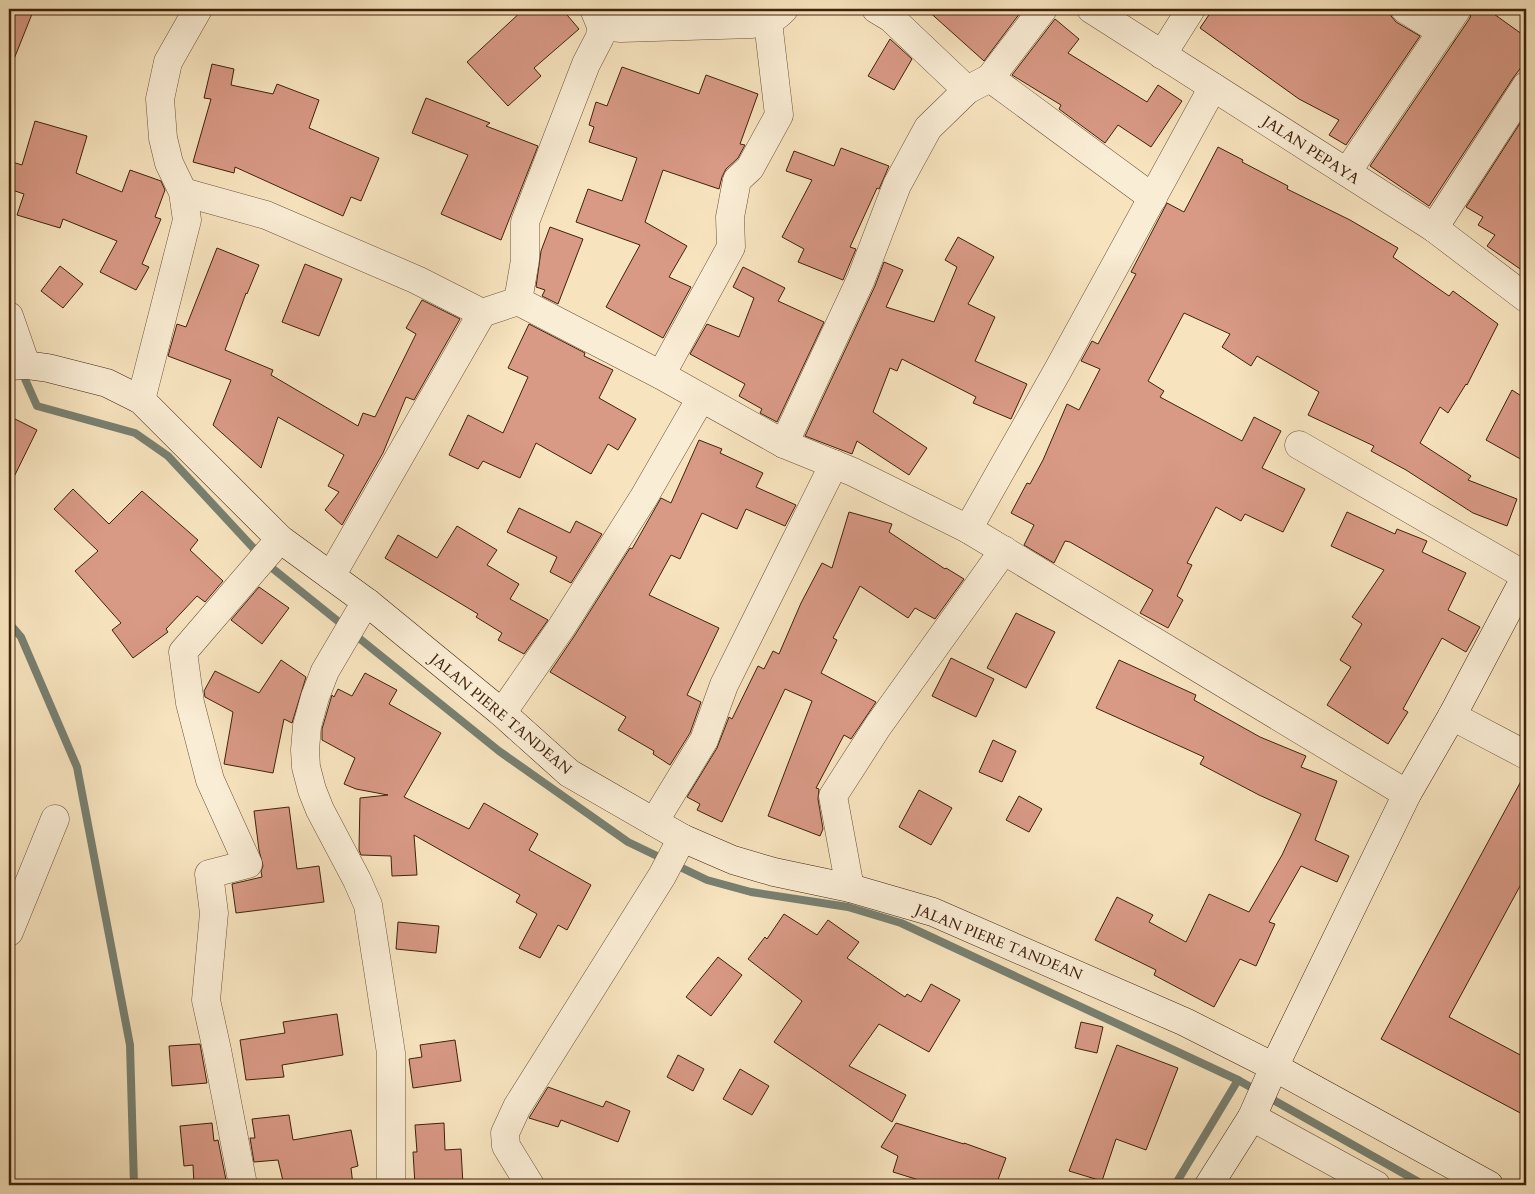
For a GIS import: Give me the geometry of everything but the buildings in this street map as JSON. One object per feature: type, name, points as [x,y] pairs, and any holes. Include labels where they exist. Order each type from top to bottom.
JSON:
[{"type":"street","points":[[142,400],[187,220],[182,192],[169,162],[165,146],[160,99],[168,62],[198,9]]},
{"type":"street","points":[[876,9],[891,18],[978,84],[1153,198]]},
{"type":"street","points":[[784,444],[860,280],[897,185],[928,128],[978,84],[1043,9]]},
{"type":"street","name":"JALAN PEPAYA","points":[[1091,9],[1434,228],[1526,298]]},
{"type":"street","points":[[1162,55],[1191,9]]},
{"type":"street","points":[[1405,9],[1442,32]]},
{"type":"street","points":[[1347,172],[1457,9]]},
{"type":"street","points":[[598,17],[621,28],[736,26],[776,15],[779,116],[750,168],[737,180],[730,217],[731,247],[661,375]]},
{"type":"street","points":[[518,301],[525,260],[525,222],[586,64],[600,37],[598,17]]},
{"type":"street","points":[[1434,228],[1526,86]]},
{"type":"street","points":[[968,528],[1058,370],[1213,87]]},
{"type":"street","points":[[182,192],[266,215],[417,280],[482,312],[518,301],[661,375],[784,444],[853,472],[968,528],[1407,794]]},
{"type":"street","points":[[331,576],[482,312]]},
{"type":"street","points":[[9,316],[19,365]]},
{"type":"street","name":"JALAN PIERE TANDEAN","points":[[19,365],[48,368],[107,382],[142,400],[280,538],[331,576],[363,609],[502,713],[569,773],[654,822],[680,844],[774,872],[850,888],[933,912],[1186,1022],[1272,1073],[1488,1185]]},
{"type":"street","points":[[502,713],[561,628],[644,497],[701,398]]},
{"type":"street","points":[[1209,1185],[1254,1112],[1407,794],[1452,716],[1526,576],[1299,445]]},
{"type":"street","points":[[654,822],[704,740],[724,685],[834,464]]},
{"type":"street","points":[[243,1185],[218,1050],[206,1000],[214,913],[209,874],[248,864],[210,780],[190,703],[183,652],[280,538]]},
{"type":"street","points":[[850,888],[833,796],[878,726],[1004,550]]},
{"type":"street","points":[[363,609],[337,648],[325,671],[307,726],[304,750],[312,790],[320,810],[368,905],[391,1053],[391,1185]]},
{"type":"street","points":[[1452,716],[1526,755]]},
{"type":"street","points":[[9,932],[55,819]]},
{"type":"street","points":[[530,1185],[506,1146],[505,1133],[527,1090],[662,876],[680,844]]},
{"type":"street","points":[[1254,1112],[1376,1185]]},
{"type":"waterway","points":[[21,370],[37,406],[135,433],[168,456],[272,568],[499,751],[628,842],[707,880],[751,892],[848,907],[901,923],[1238,1080],[1424,1185]]},
{"type":"waterway","points":[[9,623],[21,637],[77,767],[130,1045],[134,1185]]},
{"type":"waterway","points":[[1175,1185],[1238,1080]]}]
